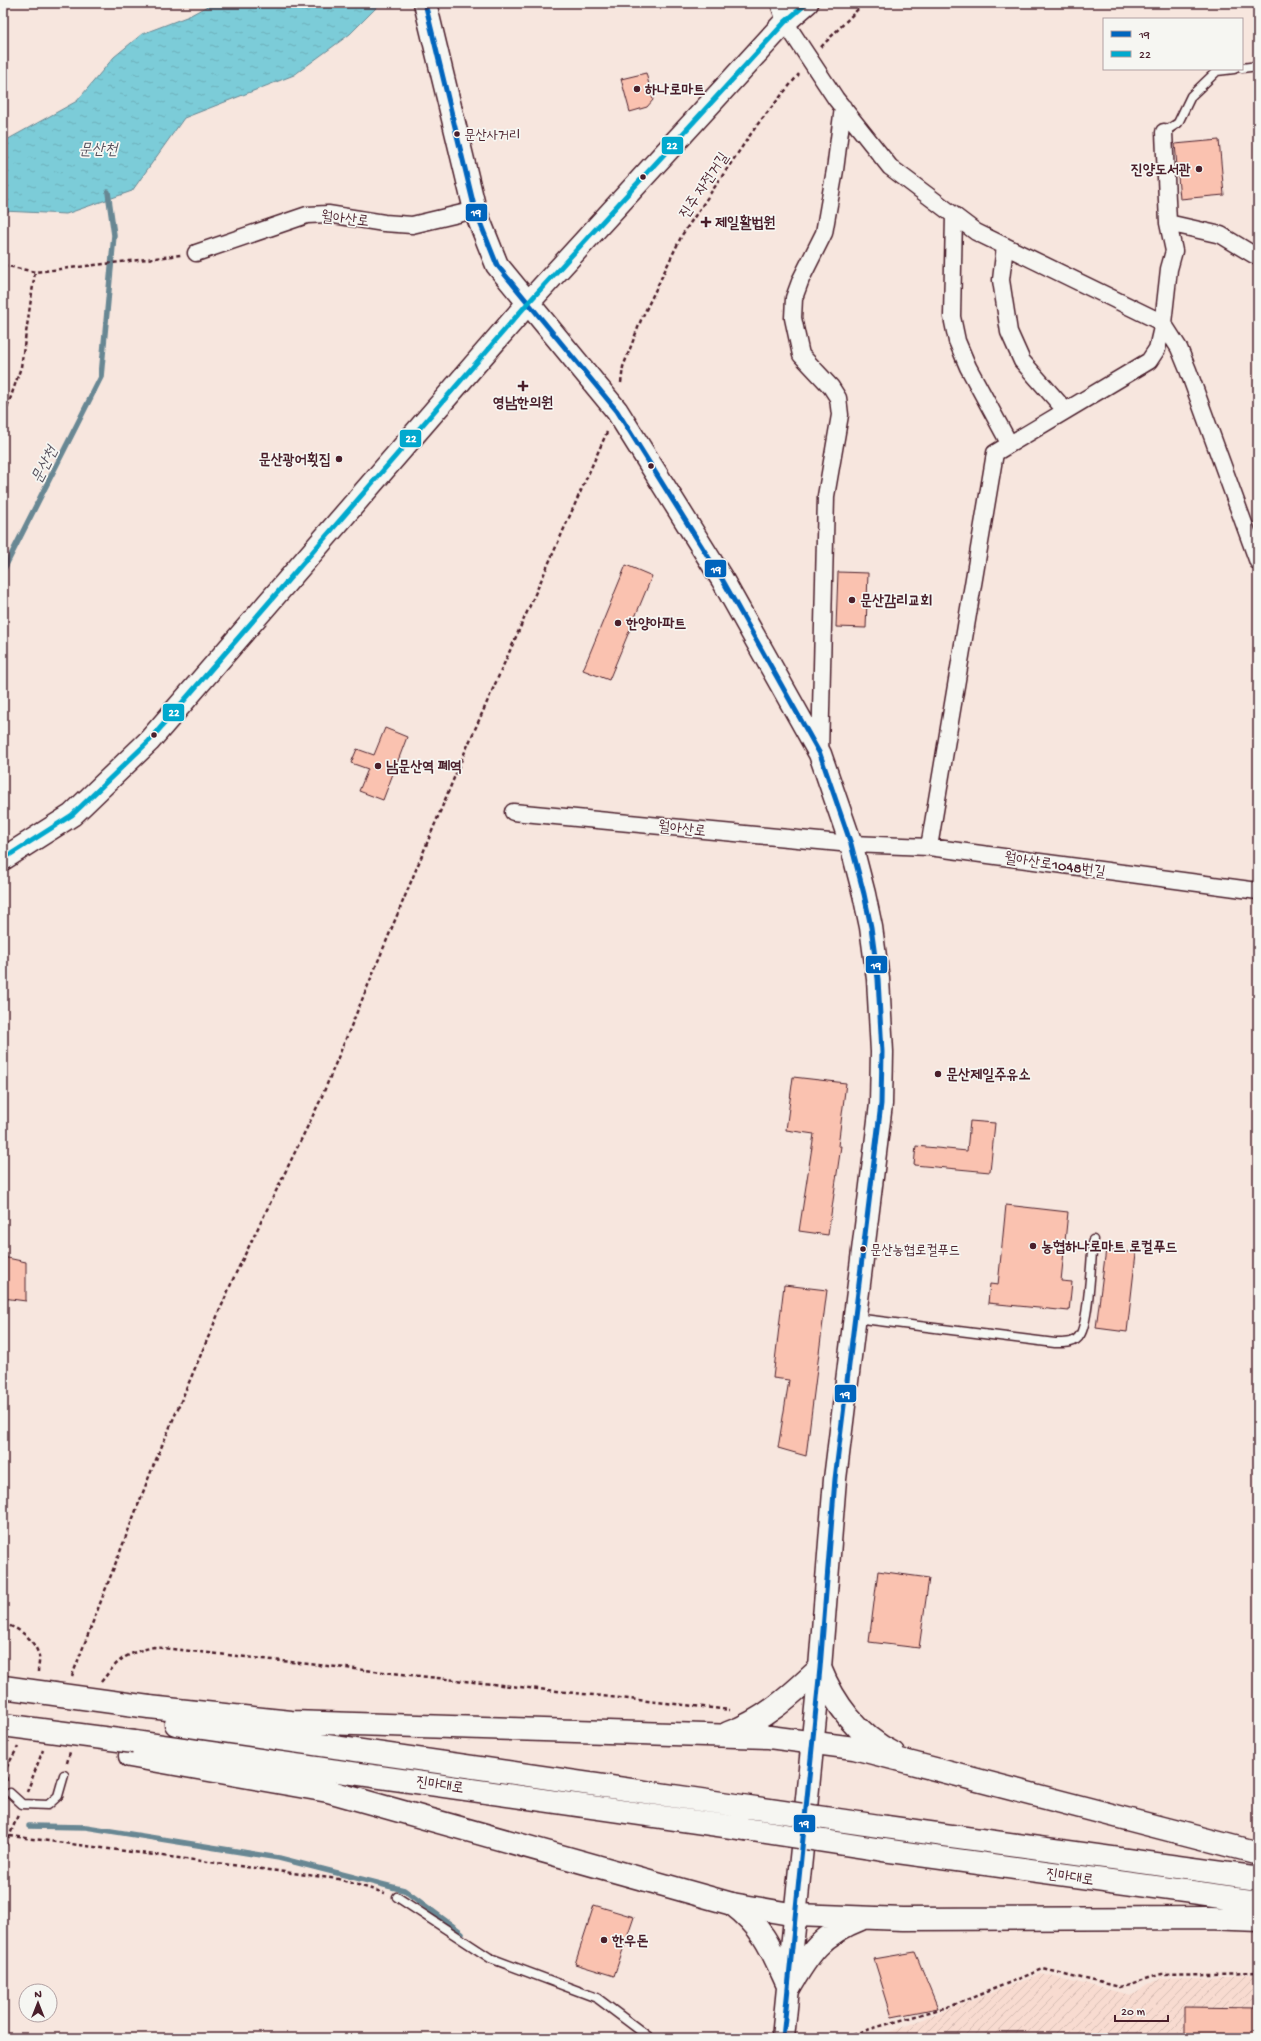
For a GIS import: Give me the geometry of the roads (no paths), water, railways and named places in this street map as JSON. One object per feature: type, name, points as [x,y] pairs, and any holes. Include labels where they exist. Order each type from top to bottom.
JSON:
[{"type":"main road","points":[[425,3],[475,210],[498,264],[528,304],[617,411],[722,579],[820,754],[851,844],[871,926],[878,979],[882,1052],[881,1104],[835,1479],[820,1668],[811,1742],[796,1915],[783,2038]]},
{"type":"main road","points":[[3,859],[72,815],[148,741],[782,12],[807,3]]},
{"type":"main road","points":[[722,1735],[749,1724],[770,1711],[790,1696],[820,1668]]},
{"type":"main road","points":[[820,1668],[828,1689],[840,1708],[865,1734],[888,1751],[917,1764]]},
{"type":"main road","points":[[3,1687],[146,1713]]},
{"type":"main road","points":[[3,1702],[291,1722],[722,1735],[769,1737],[811,1742],[854,1748],[1258,1853]]},
{"type":"main road","name":"진마대로","points":[[146,1713],[749,1807],[1258,1878]]},
{"type":"main road","points":[[3,1724],[132,1749],[328,1791],[732,1904],[796,1915],[865,1918],[1211,1918],[1258,1920]]},
{"type":"main road","points":[[3,1739],[132,1749]]},
{"type":"main road","name":"진마대로","points":[[132,1749],[746,1829],[883,1850],[1258,1901]]},
{"type":"main road","points":[[732,1904],[748,1916],[766,1938],[789,1988]]},
{"type":"main road","points":[[789,1988],[805,1960],[824,1938],[847,1925],[865,1918]]},
{"type":"street","points":[[782,12],[811,60],[843,107],[890,167],[976,232],[1163,323],[1179,348],[1188,370],[1258,562]]},
{"type":"street","points":[[820,754],[826,496],[840,415],[838,398],[831,387],[801,355],[793,318],[794,298],[801,279],[824,233],[835,170],[843,107]]},
{"type":"street","points":[[929,848],[995,453],[1009,443],[1149,361],[1157,350],[1163,323],[1169,269],[1174,251],[1168,223],[1164,132]]},
{"type":"street","name":"월아산로","points":[[196,253],[307,215],[328,214],[384,223],[412,225],[475,210]]},
{"type":"street","points":[[954,215],[952,317],[957,342],[968,367],[1009,443]]},
{"type":"street","points":[[1168,223],[1221,235],[1254,254],[1258,251]]},
{"type":"street","points":[[1005,246],[1001,280],[1009,332],[1022,361],[1065,410]]},
{"type":"street","name":"월아산로","points":[[513,812],[851,844]]},
{"type":"street","name":"월아산로1048번길","points":[[851,844],[929,848],[1258,891]]},
{"type":"lane","points":[[1243,68],[1258,66]]},
{"type":"lane","points":[[1164,132],[1178,123],[1191,96],[1217,71],[1226,70]]},
{"type":"lane","points":[[854,1318],[1055,1343],[1071,1343],[1080,1335],[1085,1320],[1093,1240]]},
{"type":"lane","points":[[10,1793],[22,1804],[48,1805],[58,1796],[64,1775]]},
{"type":"lane","points":[[397,1897],[490,1958],[598,1998],[650,2038]]},
{"type":"water","name":"문산천","points":[[213,3],[381,3],[350,34],[294,75],[184,118],[132,191],[66,214],[3,211],[3,142],[77,101],[114,57],[142,34],[189,16]]},
{"type":"waterway","name":"문산천","points":[[3,571],[101,377],[114,235],[108,192]]},
{"type":"waterway","points":[[29,1826],[86,1827],[279,1858],[404,1890],[462,1933]]},
{"type":"place","name":"하나로마트","points":[[637,89]]},
{"type":"place","name":"문산사거리","points":[[457,134]]},
{"type":"place","name":"진양도서관","points":[[1199,169]]},
{"type":"place","name":"제일활법원","points":[[706,222]]},
{"type":"place","name":"영남한의원","points":[[523,386]]},
{"type":"place","name":"문산광어횟집","points":[[339,459]]},
{"type":"place","name":"문산감리교회","points":[[852,600]]},
{"type":"place","name":"한양아파트","points":[[618,623]]},
{"type":"place","name":"남문산역 폐역","points":[[378,766]]},
{"type":"place","name":"문산제일주유소","points":[[938,1074]]},
{"type":"place","name":"농협하나로마트 로컬푸드","points":[[1033,1246]]},
{"type":"place","name":"문산농협로컬푸드","points":[[863,1249]]},
{"type":"place","name":"한우돈","points":[[604,1940]]}]
